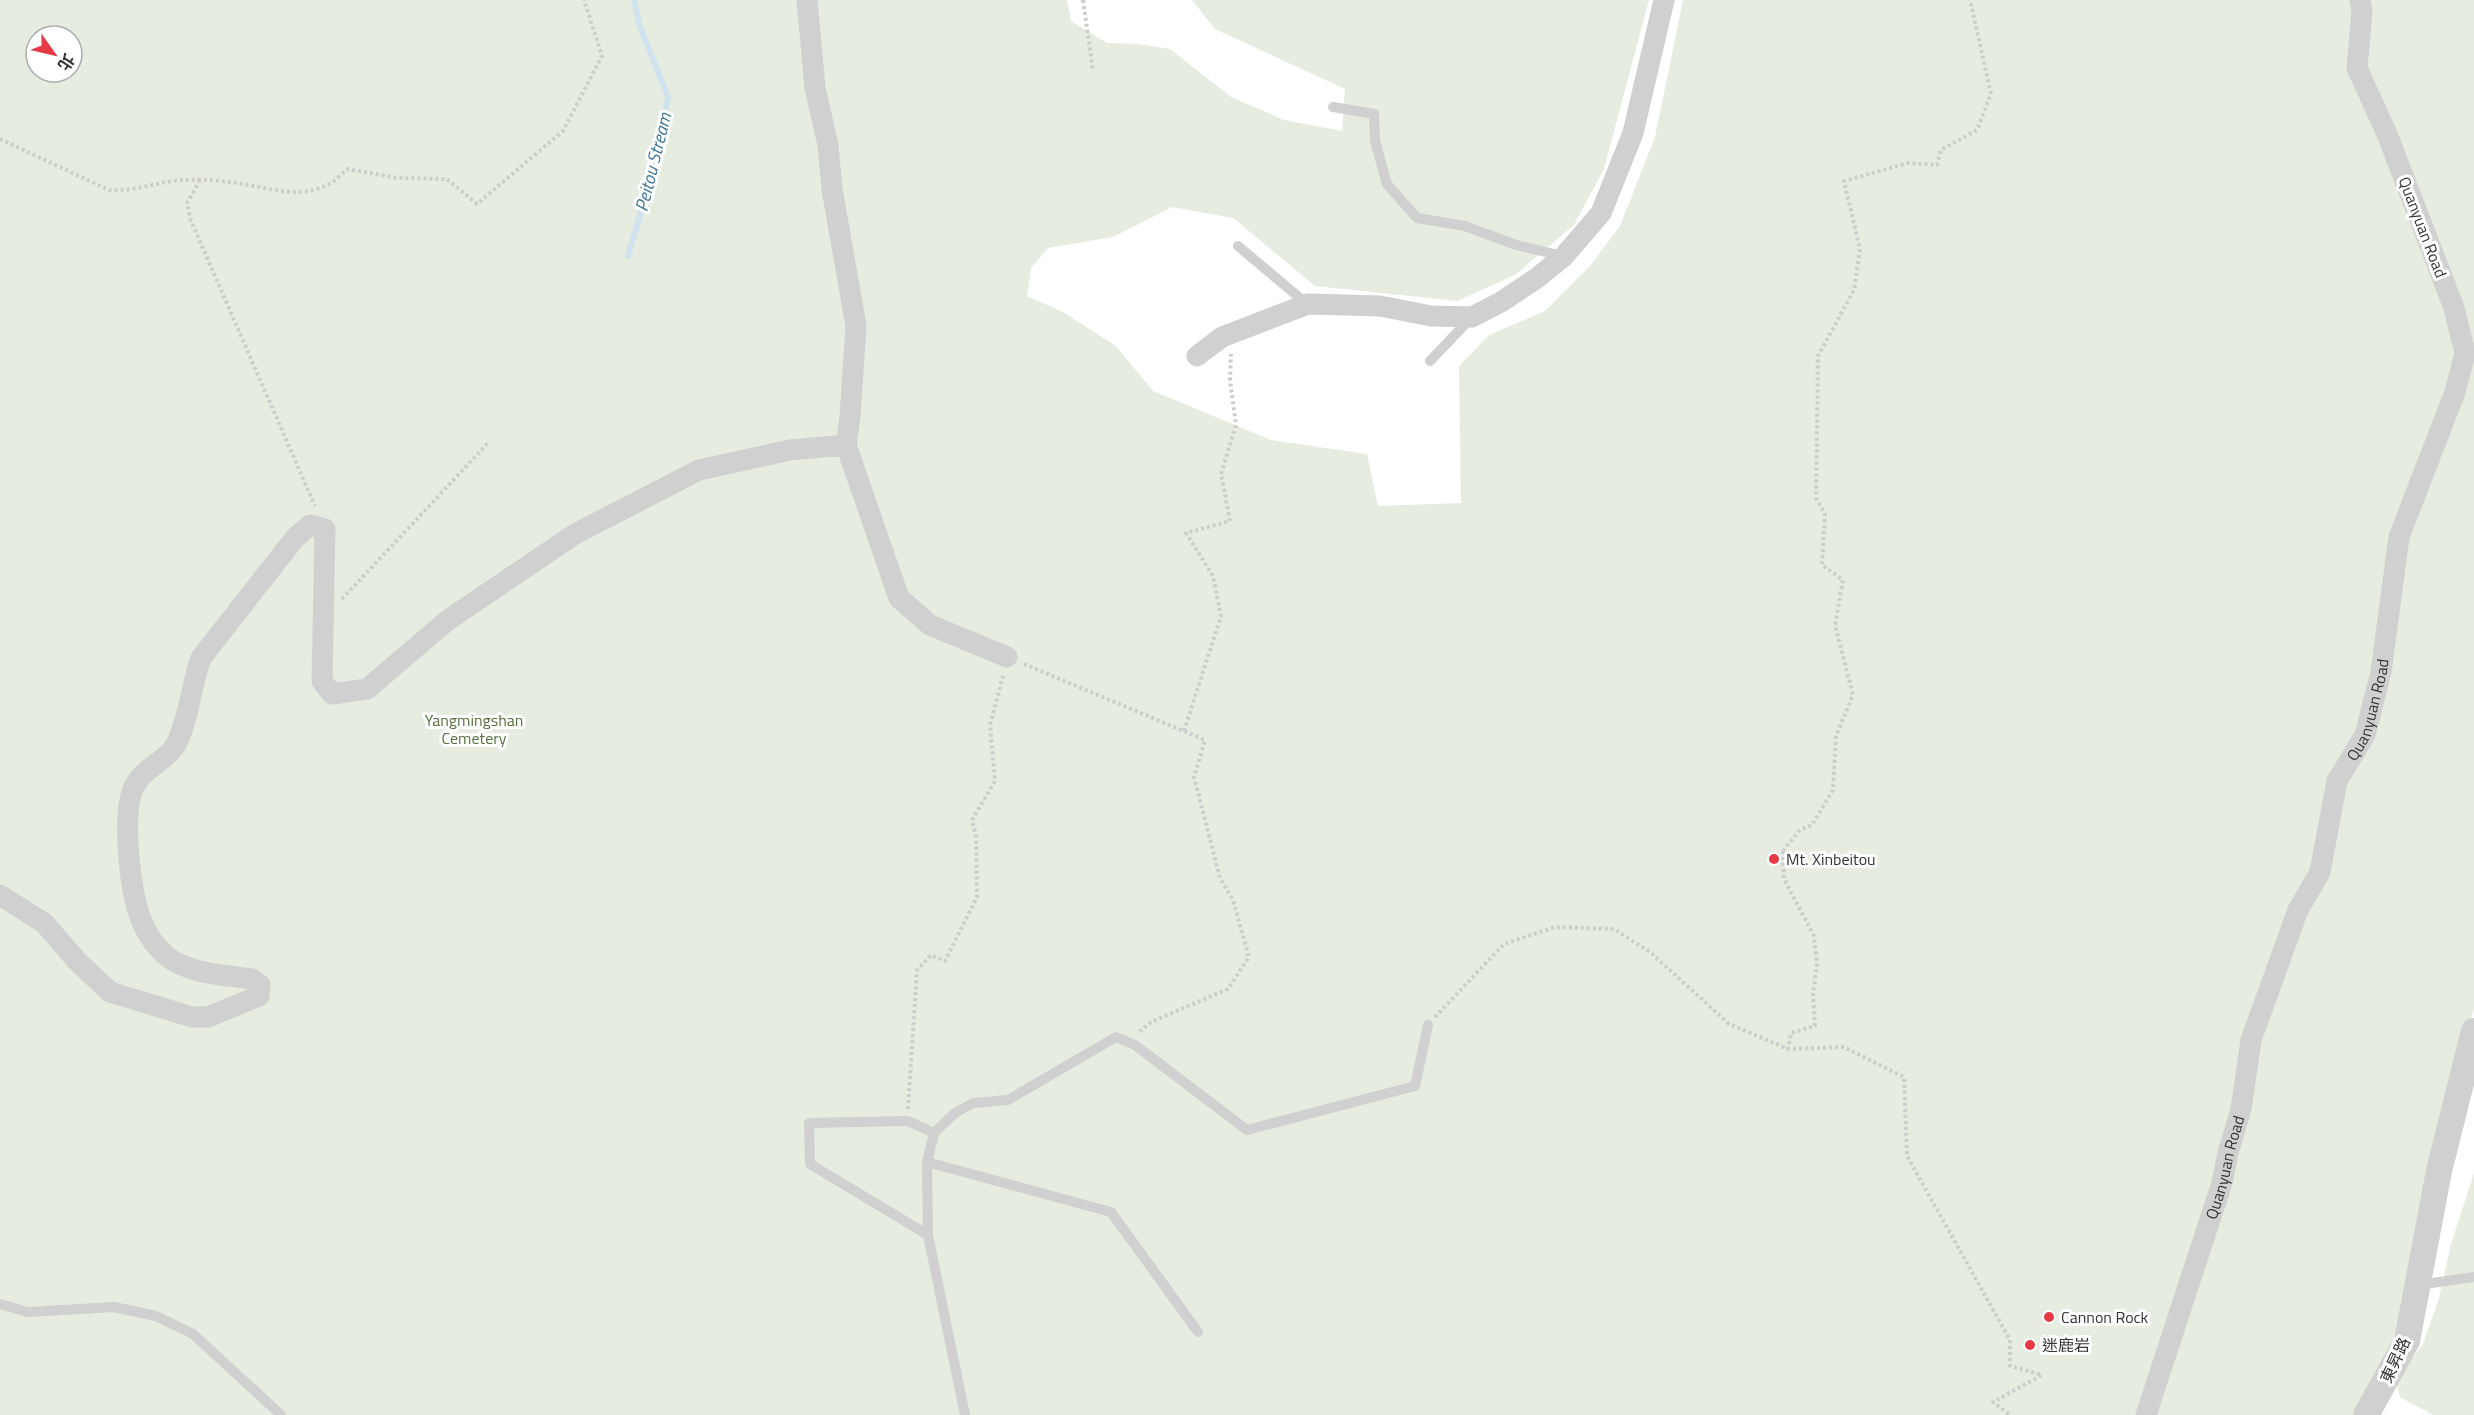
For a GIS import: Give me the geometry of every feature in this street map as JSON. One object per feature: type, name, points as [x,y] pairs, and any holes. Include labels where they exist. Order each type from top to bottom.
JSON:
[{"type":"street","points":[[807,0],[815,88],[828,145],[832,189],[856,326],[846,444],[899,598],[930,625],[1007,657]]},
{"type":"street","points":[[1197,356],[1222,337],[1308,304],[1380,306],[1431,316],[1472,317],[1501,302],[1528,284],[1564,256],[1601,213],[1634,133],[1664,0]]},
{"type":"street","name":"Quanyuan Road","points":[[2146,1415],[2222,1183],[2241,1109],[2250,1040],[2298,910],[2320,872],[2337,781],[2365,735],[2381,672],[2399,537],[2455,392],[2465,353],[2450,297],[2387,134],[2357,68],[2362,11],[2360,0]]},
{"type":"street","points":[[0,895],[44,923],[78,962],[110,992],[192,1017],[208,1017],[259,996],[260,985],[252,979],[187,968],[169,958],[153,943],[141,921],[134,893],[127,841],[129,811],[133,788],[145,772],[175,747],[181,733],[193,679],[201,658],[295,538],[310,525],[325,529],[321,621],[322,681],[332,694],[368,689],[448,620],[575,534],[622,508],[699,470],[790,450],[846,444]]},
{"type":"street","points":[[2418,1285],[2439,1171],[2474,1031]]},
{"type":"street","name":"東昇路","points":[[2366,1415],[2407,1341],[2418,1285]]},
{"type":"lane","points":[[1333,107],[1374,114],[1375,141],[1386,184],[1417,218],[1465,226],[1516,245],[1564,256]]},
{"type":"lane","points":[[1238,246],[1308,304]]},
{"type":"lane","points":[[1430,361],[1472,317]]},
{"type":"lane","points":[[965,1415],[928,1235],[927,1162],[934,1133],[955,1113],[973,1103],[1008,1100],[1116,1037],[1135,1045],[1247,1130],[1415,1086],[1428,1025]]},
{"type":"lane","points":[[928,1235],[810,1164],[809,1123],[908,1121],[934,1133]]},
{"type":"lane","points":[[927,1162],[1111,1212],[1198,1332]]},
{"type":"lane","points":[[2418,1285],[2474,1277]]},
{"type":"lane","points":[[0,1304],[28,1312],[114,1307],[156,1317],[193,1335],[280,1415]]},
{"type":"path","points":[[0,139],[109,190],[121,191],[184,180],[201,180],[243,184],[273,192],[306,192],[330,184],[346,169],[398,177],[447,179],[477,204],[563,131],[602,56],[584,0]]},
{"type":"path","points":[[1083,0],[1093,71]]},
{"type":"path","points":[[1788,1049],[1791,1032],[1815,1026],[1813,994],[1816,963],[1814,936],[1784,879],[1783,851],[1800,830],[1812,825],[1833,790],[1836,736],[1853,695],[1835,625],[1843,580],[1822,565],[1825,514],[1816,498],[1818,356],[1854,290],[1860,249],[1844,181],[1908,163],[1937,165],[1941,150],[1977,130],[1991,94],[1970,0]]},
{"type":"path","points":[[201,180],[187,203],[192,221],[325,529]]},
{"type":"path","points":[[1184,731],[1221,616],[1213,576],[1186,533],[1230,520],[1221,474],[1236,425],[1230,380],[1233,333]]},
{"type":"path","points":[[321,621],[489,442]]},
{"type":"path","points":[[908,1121],[917,970],[930,956],[945,961],[977,897],[976,836],[972,820],[996,781],[990,725],[1007,657],[1205,740],[1194,777],[1220,878],[1233,900],[1249,957],[1228,989],[1151,1022],[1126,1042]]},
{"type":"path","points":[[1428,1025],[1504,944],[1555,927],[1614,929],[1650,952],[1729,1024],[1788,1049],[1844,1047],[1904,1077],[1907,1156],[2010,1340],[2010,1366],[2042,1375],[1993,1402],[2010,1415]]},
{"type":"green space","name":"Yangmingshan Cemetery","points":[[0,0],[1067,0],[1071,21],[1107,43],[1138,44],[1170,49],[1231,97],[1284,120],[1342,131],[1345,89],[1215,29],[1192,0],[1649,0],[1604,169],[1574,225],[1515,275],[1457,301],[1315,286],[1233,218],[1172,207],[1113,237],[1048,248],[1031,268],[1027,296],[1063,312],[1116,346],[1153,391],[1271,440],[1367,454],[1378,506],[1461,503],[1459,366],[1489,335],[1545,311],[1590,266],[1620,226],[1655,137],[1683,0],[2474,0],[2474,1008],[2432,1173],[2398,1342],[2358,1415],[0,1415]]},
{"type":"green space","points":[[2474,1173],[2474,1415],[2433,1415],[2400,1397],[2395,1381],[2423,1344],[2439,1298],[2451,1244]]},
{"type":"waterway","name":"Peitou Stream","points":[[628,256],[657,158],[668,97],[640,27],[634,0]]},
{"type":"place","name":"Mt. Xinbeitou","points":[[1774,859]]},
{"type":"place","name":"Cannon Rock","points":[[2049,1317]]},
{"type":"place","name":"迷鹿岩","points":[[2030,1345]]}]
